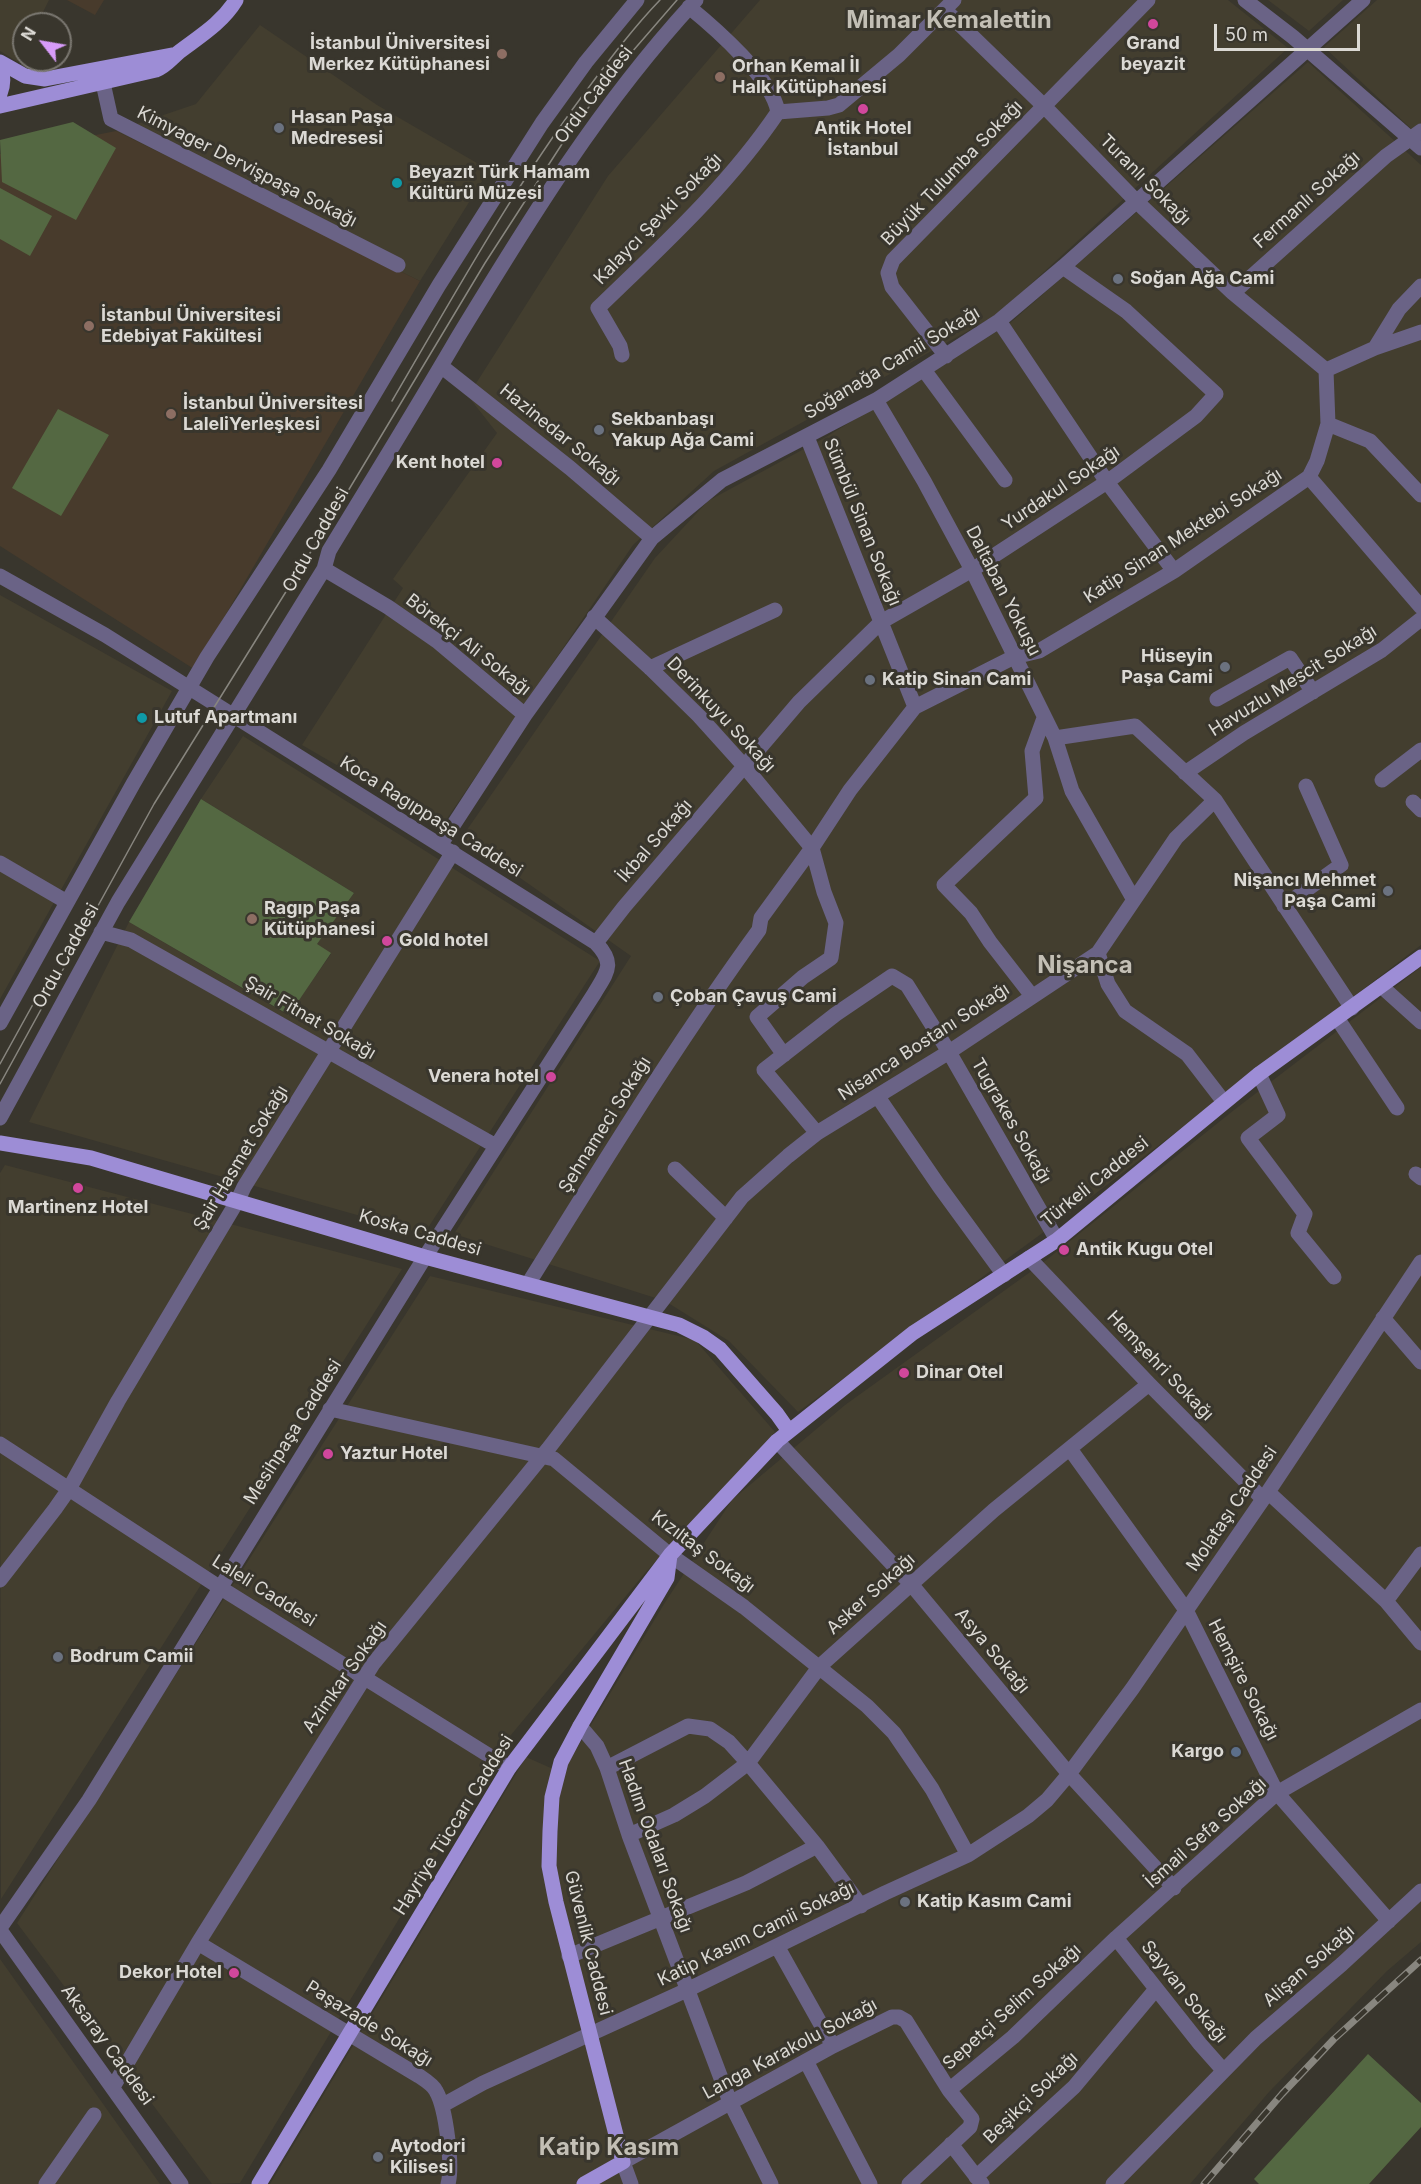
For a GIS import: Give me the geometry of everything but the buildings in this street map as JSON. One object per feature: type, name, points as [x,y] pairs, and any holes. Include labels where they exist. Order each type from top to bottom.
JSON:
[{"type":"main road","points":[[0,106],[156,70],[210,30],[225,16],[236,0]]},
{"type":"main road","points":[[0,64],[25,76],[45,79],[177,54]]},
{"type":"main road","points":[[0,64],[3,74],[0,94]]},
{"type":"main road","name":"Türkeli Caddesi","points":[[783,1436],[913,1333],[1057,1240],[1258,1074],[1421,957]]},
{"type":"main road","name":"Koska Caddesi","points":[[0,1143],[91,1158],[425,1257],[680,1325],[703,1337],[720,1350],[777,1414],[783,1436]]},
{"type":"main road","name":"Hayriye Tüccarı Caddesi","points":[[260,2184],[509,1768],[670,1555],[783,1436]]},
{"type":"main road","name":"Güvenlik Caddesi","points":[[623,2162],[569,1956],[549,1866],[552,1797],[561,1762],[667,1578],[670,1555]]},
{"type":"main road","points":[[584,2184],[623,2162]]},
{"type":"street","name":"Ordu Caddesi","points":[[0,1023],[189,688],[329,470],[439,285],[542,123],[586,62],[637,0]]},
{"type":"street","name":"Büyük Tulumba Sokağı","points":[[946,357],[892,287],[888,273],[893,260],[1148,0]]},
{"type":"street","points":[[1245,0],[1417,139]]},
{"type":"street","name":"Soğanağa Camii Sokağı","points":[[525,715],[652,538],[722,480],[876,400],[999,321],[1063,267],[1363,0]]},
{"type":"street","name":"Ordu Caddesi","points":[[0,1118],[142,861],[324,569],[329,551],[510,252],[587,133],[626,82],[693,4]]},
{"type":"street","points":[[693,4],[747,61],[771,93],[778,112],[839,105],[899,55],[949,5]]},
{"type":"street","name":"Turanlı Sokağı","points":[[949,5],[1136,201],[1233,293],[1326,370]]},
{"type":"street","name":"Kimyager Dervişpaşa Sokağı","points":[[103,83],[111,119],[398,265]]},
{"type":"street","name":"Kalaycı Şevki Sokağı","points":[[622,356],[620,346],[598,308],[692,217],[754,147],[778,112]]},
{"type":"street","name":"Fermanlı Sokağı","points":[[1233,293],[1386,156],[1417,139]]},
{"type":"street","name":"Yurdakul Sokağı","points":[[881,622],[972,570],[1107,482],[1196,416],[1216,394],[1126,311],[1063,267]]},
{"type":"street","points":[[1375,348],[1399,309],[1421,286]]},
{"type":"street","points":[[999,321],[1107,482],[1174,571]]},
{"type":"street","points":[[1418,602],[1309,477],[1317,461],[1328,424],[1326,370],[1375,348],[1421,332]]},
{"type":"street","name":"Hazinedar Sokağı","points":[[441,366],[561,460],[652,538]]},
{"type":"street","points":[[924,370],[1005,480]]},
{"type":"street","name":"Daltaban Yokuşu","points":[[876,400],[924,481],[972,570],[1054,738],[1072,791],[1134,900]]},
{"type":"street","points":[[1328,424],[1371,441],[1421,495]]},
{"type":"street","name":"Sümbül Sinan Sokağı","points":[[807,437],[915,707]]},
{"type":"street","name":"Katip Sinan Mektebi Sokağı","points":[[915,707],[1014,657],[1039,651],[1174,571],[1309,477]]},
{"type":"street","name":"Börekçi Ali Sokağı","points":[[324,569],[387,607],[437,641],[525,715]]},
{"type":"street","name":"Koca Ragıppaşa Caddesi","points":[[1,579],[105,636],[447,848],[601,948]]},
{"type":"street","points":[[650,668],[775,610]]},
{"type":"street","name":"Derinkuyu Sokağı","points":[[594,617],[650,668],[745,767],[812,848]]},
{"type":"street","name":"Havuzlu Mescit Sokağı","points":[[1185,773],[1244,733],[1382,650],[1421,619]]},
{"type":"street","name":"Sümbül Sinan Sokağı","points":[[745,767],[800,702],[881,622]]},
{"type":"street","points":[[1217,699],[1290,658],[1313,692]]},
{"type":"street","name":"Şehnameci Sokağı","points":[[528,1284],[644,1098],[716,989],[759,930],[761,918],[812,848],[850,790],[915,707]]},
{"type":"street","name":"Şair Hasmet Sokağı","points":[[0,1580],[69,1489],[244,1187],[329,1052],[525,715]]},
{"type":"street","points":[[1032,996],[990,942],[971,913],[944,885],[1036,798],[1032,751],[1044,718]]},
{"type":"street","points":[[1054,738],[1135,726],[1215,800],[1352,1008]]},
{"type":"street","points":[[1382,780],[1421,750]]},
{"type":"street","name":"İkbal Sokağı","points":[[601,948],[624,906],[745,767]]},
{"type":"street","points":[[1284,906],[1341,865],[1306,786]]},
{"type":"street","name":"Nisanca Bostanı Sokağı","points":[[650,1316],[742,1197],[788,1156],[817,1133],[949,1052],[1032,996],[1070,974],[1098,953],[1176,838],[1215,800]]},
{"type":"street","points":[[812,848],[824,892],[836,923],[831,958],[803,977],[757,1017],[784,1055],[764,1070],[817,1133]]},
{"type":"street","points":[[0,863],[67,902]]},
{"type":"street","name":"Şair Fitnat Sokağı","points":[[101,932],[131,940],[496,1146]]},
{"type":"street","name":"Mesihpaşa Caddesi","points":[[0,1929],[89,1800],[425,1257],[606,974],[608,962],[601,948]]},
{"type":"street","points":[[1098,953],[1108,984],[1125,1011],[1187,1054],[1224,1102]]},
{"type":"street","name":"Tugrakes Sokağı","points":[[784,1055],[836,1014],[892,976],[907,985],[949,1052],[1057,1240]]},
{"type":"street","points":[[1381,986],[1421,1022]]},
{"type":"street","points":[[1337,1018],[1397,1108]]},
{"type":"street","points":[[1258,1074],[1278,1116],[1248,1138],[1305,1214],[1298,1233],[1334,1277]]},
{"type":"street","points":[[878,1097],[1004,1275]]},
{"type":"street","points":[[675,1169],[726,1218]]},
{"type":"street","name":"Hemşehri Sokağı","points":[[1029,1258],[1149,1384],[1266,1495],[1386,1602],[1421,1643]]},
{"type":"street","name":"Molataşı Caddesi","points":[[1069,1774],[1132,1689],[1266,1495],[1421,1262]]},
{"type":"street","name":"Azimkar Sokağı","points":[[113,2087],[198,1943],[364,1677],[543,1455],[650,1316]]},
{"type":"street","points":[[1383,1318],[1421,1362]]},
{"type":"street","name":"Asker Sokağı","points":[[629,1835],[675,1815],[705,1796],[748,1763],[820,1666],[993,1510],[1149,1384]]},
{"type":"street","name":"Kızıltaş Sokağı","points":[[330,1409],[554,1459],[670,1555],[744,1607],[867,1706],[894,1733],[932,1789],[968,1855]]},
{"type":"street","name":"Asya Sokağı","points":[[783,1436],[911,1584],[1069,1774],[1174,1888]]},
{"type":"street","name":"Laleli Caddesi","points":[[0,1444],[219,1587],[509,1768]]},
{"type":"street","name":"Hemşire Sokağı","points":[[1070,1449],[1186,1610],[1277,1793],[1389,1921]]},
{"type":"street","points":[[1386,1602],[1421,1554]]},
{"type":"street","name":"İsmail Sefa Sokağı","points":[[1116,1938],[1277,1793],[1421,1710]]},
{"type":"street","name":"Hadım Odaları Sokağı","points":[[580,1726],[597,1746],[607,1768],[629,1835],[730,2102],[771,2184]]},
{"type":"street","points":[[607,1768],[688,1726],[710,1729],[729,1742],[748,1763],[816,1846],[861,1906]]},
{"type":"street","name":"Katip Kasım Camii Sokağı","points":[[443,2105],[483,2083],[687,1990],[968,1855],[1028,1816],[1047,1800],[1069,1774]]},
{"type":"street","points":[[569,1956],[746,1883],[816,1846]]},
{"type":"street","name":"Alişan Sokağı","points":[[1113,2184],[1256,2038],[1342,1965],[1421,1891]]},
{"type":"street","name":"Aksaray Caddesi","points":[[0,1929],[181,2184]]},
{"type":"street","name":"Sayvan Sokağı","points":[[1116,1938],[1223,2070]]},
{"type":"street","name":"Sepetçi Selim Sokağı","points":[[909,2184],[970,2127],[972,2119],[949,2090],[1013,2037],[1116,1938]]},
{"type":"street","name":"Paşazade Sokağı","points":[[198,1943],[419,2076],[435,2089],[443,2105]]},
{"type":"street","points":[[777,1946],[833,2046]]},
{"type":"street","name":"Beşikçi Sokağı","points":[[979,2180],[1074,2087],[1156,1989]]},
{"type":"street","name":"Langa Karakolu Sokağı","points":[[623,2162],[833,2046],[892,2017],[899,2017],[906,2021],[949,2090]]},
{"type":"street","points":[[806,2061],[870,2184]]},
{"type":"street","points":[[443,2105],[450,2169],[448,2184]]},
{"type":"street","points":[[46,2184],[94,2115]]},
{"type":"street","points":[[951,2144],[979,2180]]},
{"type":"street","name":"Güvenlik Caddesi","points":[[623,2162],[631,2184]]},
{"type":"shaded area","points":[[0,0],[49,0],[43,12],[12,12],[12,58],[0,51]]},
{"type":"shaded area","points":[[67,0],[104,0],[95,15]]},
{"type":"shaded area","points":[[760,0],[1228,0],[1288,48],[997,315],[714,471],[633,545],[442,826],[302,745],[403,588],[393,579],[497,433],[468,396],[608,176]]},
{"type":"shaded area","points":[[1268,0],[1343,0],[1309,31]]},
{"type":"shaded area","points":[[1377,0],[1421,0],[1421,138],[1324,47]]},
{"type":"shaded area","points":[[260,25],[377,105],[489,170],[420,281],[116,131],[196,104]]},
{"type":"shaded area","points":[[1308,62],[1421,165],[1421,945],[1078,1207],[798,1412],[729,1341],[665,1301],[454,1234],[631,956],[462,837],[655,558],[708,501],[826,437],[1009,324]]},
{"type":"shaded area","name":"İstanbul Üniversitesi LaleliYerleşkesi","points":[[116,131],[420,281],[194,669],[0,546],[0,154]]},
{"type":"shaded area","points":[[0,595],[172,691],[0,999]]},
{"type":"shaded area","points":[[243,736],[600,961],[424,1234],[29,1122],[129,922],[288,1015],[331,954],[316,945],[354,893],[201,799]]},
{"type":"shaded area","points":[[1421,967],[1421,1942],[1387,1971],[1269,2092],[1190,2184],[270,2184],[526,1757],[562,1773],[664,1604],[732,1500],[845,1405],[1040,1265],[1234,1110]]},
{"type":"shaded area","points":[[5,1165],[402,1269],[1,1899],[0,1173]]},
{"type":"shaded area","points":[[430,1276],[695,1340],[775,1432],[645,1573],[506,1741],[240,2183],[212,2184],[17,1923]]},
{"type":"shaded area","points":[[0,1959],[160,2184],[0,2184]]},
{"type":"green space","points":[[73,122],[116,148],[76,220],[2,182],[0,140]]},
{"type":"green space","points":[[0,188],[52,216],[30,256],[0,239]]},
{"type":"green space","points":[[58,409],[109,435],[61,516],[12,488]]},
{"type":"green space","points":[[201,799],[354,893],[317,944],[331,953],[289,1015],[129,922]]},
{"type":"green space","points":[[1368,2054],[1421,2103],[1421,2127],[1369,2184],[1259,2184],[1254,2179]]},
{"type":"tram line","points":[[392,401],[483,245],[531,169],[601,71],[660,0]]},
{"type":"tram line","points":[[0,1084],[154,804],[333,516],[485,263],[562,144],[612,75],[677,0]]},
{"type":"tram line","points":[[0,1064],[42,988]]},
{"type":"railway","points":[[1204,2184],[1282,2094],[1334,2039],[1421,1960]]},
{"type":"place","name":"Grand beyazit","points":[[1153,24]]},
{"type":"place","name":"İstanbul Üniversitesi Merkez Kütüphanesi","points":[[502,54]]},
{"type":"place","name":"Orhan Kemal İl Halk Kütüphanesi","points":[[720,77]]},
{"type":"place","name":"Antik Hotel İstanbul","points":[[863,109]]},
{"type":"place","name":"Hasan Paşa Medresesi","points":[[279,128]]},
{"type":"place","name":"Beyazıt Türk Hamam Kültürü Müzesi","points":[[397,183]]},
{"type":"place","name":"Soğan Ağa Cami","points":[[1118,279]]},
{"type":"place","name":"İstanbul Üniversitesi Edebiyat Fakültesi","points":[[89,326]]},
{"type":"place","name":"İstanbul Üniversitesi LaleliYerleşkesi","points":[[171,414]]},
{"type":"place","name":"Sekbanbaşı Yakup Ağa Cami","points":[[599,430]]},
{"type":"place","name":"Kent hotel","points":[[497,463]]},
{"type":"place","name":"Hüseyin Paşa Cami","points":[[1225,667]]},
{"type":"place","name":"Katip Sinan Cami","points":[[870,680]]},
{"type":"place","name":"Lutuf Apartmanı","points":[[142,718]]},
{"type":"place","name":"Nişancı Mehmet Paşa Cami","points":[[1388,891]]},
{"type":"place","name":"Ragıp Paşa Kütüphanesi","points":[[252,919]]},
{"type":"place","name":"Gold hotel","points":[[387,941]]},
{"type":"place","name":"Çoban Çavuş Cami","points":[[658,997]]},
{"type":"place","name":"Venera hotel","points":[[551,1077]]},
{"type":"place","name":"Martinenz Hotel","points":[[78,1188]]},
{"type":"place","name":"Antik Kugu Otel","points":[[1064,1250]]},
{"type":"place","name":"Dinar Otel","points":[[904,1373]]},
{"type":"place","name":"Yaztur Hotel","points":[[328,1454]]},
{"type":"place","name":"Bodrum Camii","points":[[58,1657]]},
{"type":"place","name":"Kargo","points":[[1236,1752]]},
{"type":"place","name":"Katip Kasım Cami","points":[[905,1902]]},
{"type":"place","name":"Dekor Hotel","points":[[234,1973]]},
{"type":"place","name":"Aytodori Kilisesi","points":[[378,2157]]},
{"type":"district","name":"Mimar Kemalettin","points":[[949,21]]},
{"type":"district","name":"Nişanca","points":[[1085,966]]},
{"type":"district","name":"Katip Kasım","points":[[609,2148]]}]
